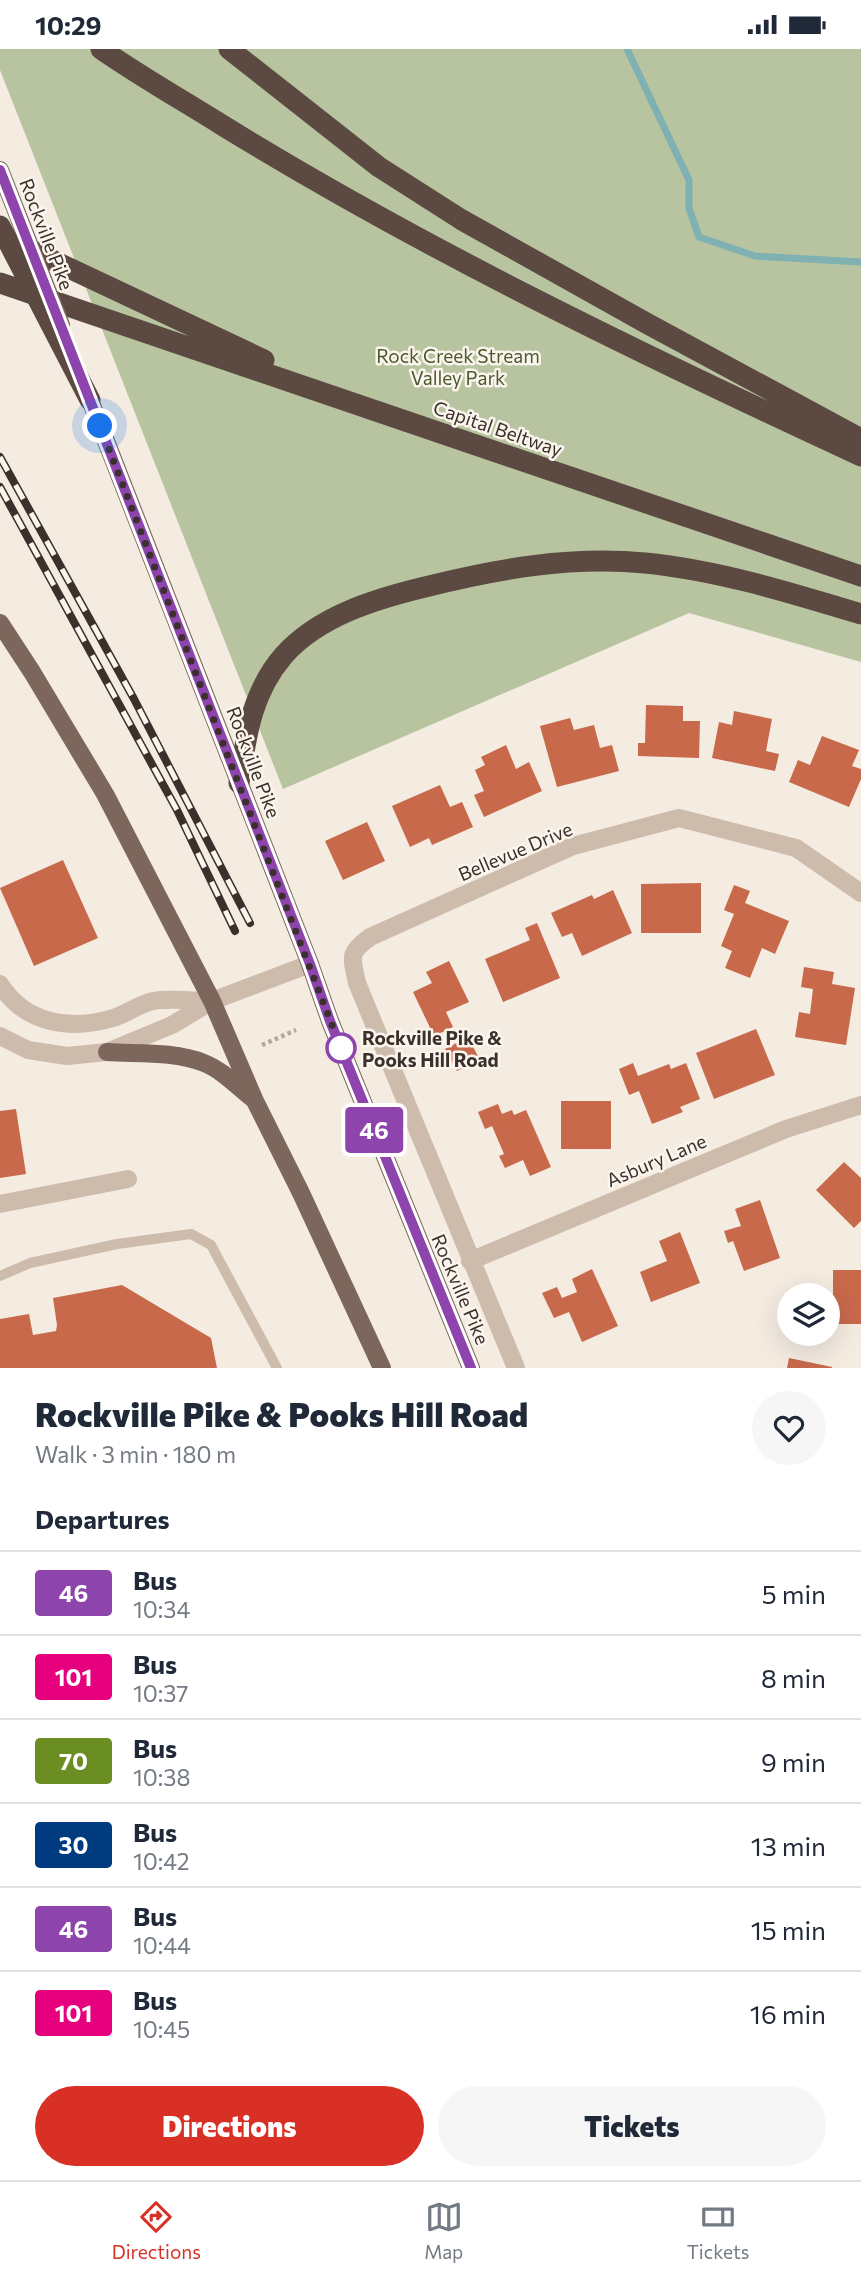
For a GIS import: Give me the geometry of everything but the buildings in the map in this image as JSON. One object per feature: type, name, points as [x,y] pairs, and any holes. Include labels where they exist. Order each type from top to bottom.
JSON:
[{"type":"highway","points":[[101,49],[305,176],[471,268],[861,456]]},
{"type":"highway","points":[[229,49],[379,167],[462,220],[861,439]]},
{"type":"highway","points":[[0,226],[90,400]]},
{"type":"highway","points":[[0,236],[355,403]]},
{"type":"highway","name":"Capital Beltway","points":[[0,283],[861,576]]},
{"type":"highway","points":[[239,783],[249,722],[262,688],[284,656],[312,631],[347,611],[398,593],[517,567],[584,561],[645,563],[712,574],[861,614]]},
{"type":"main road","name":"Rockville Pike","points":[[0,170],[330,1021],[471,1368]]},
{"type":"main road","points":[[0,623],[105,794],[212,1001],[255,1101],[382,1368]]},
{"type":"main road","points":[[107,1052],[178,1055],[206,1064],[255,1101]]},
{"type":"street","name":"Bellevue Drive","points":[[352,959],[355,948],[370,937],[573,846],[680,818],[796,848],[861,893]]},
{"type":"street","name":"Rockville Pike","points":[[352,959],[366,1007],[516,1368]]},
{"type":"street","points":[[0,1036],[28,1050],[67,1055],[107,1052],[172,1025],[212,1001],[310,964]]},
{"type":"street","points":[[0,983],[9,998],[30,1014],[60,1024],[89,1024],[115,1017],[153,1001],[212,1001]]},
{"type":"street","name":"Asbury Lane","points":[[470,1261],[786,1129],[861,1105]]},
{"type":"street","points":[[0,1203],[128,1179]]},
{"type":"lane","points":[[0,1276],[30,1263],[117,1244],[191,1234],[211,1245],[277,1368]]},
{"type":"path","points":[[262,1045],[296,1030]]},
{"type":"green space","name":"Rock Creek Stream Valley Park","points":[[0,49],[861,49],[861,662],[689,613],[283,789],[0,70]]},
{"type":"waterway","points":[[627,49],[689,180],[689,208],[699,237],[755,256],[861,262]]},
{"type":"railway","points":[[0,457],[134,699],[250,923]]},
{"type":"railway","points":[[0,487],[177,810],[235,931]]},
{"type":"bus line","name":"46","points":[[0,170],[330,1021],[471,1368]]},
{"type":"place","name":"Rockville Pike & Pooks Hill Road","points":[[341,1048]]},
{"type":"route","points":[[100,426],[341,1048]]}]
